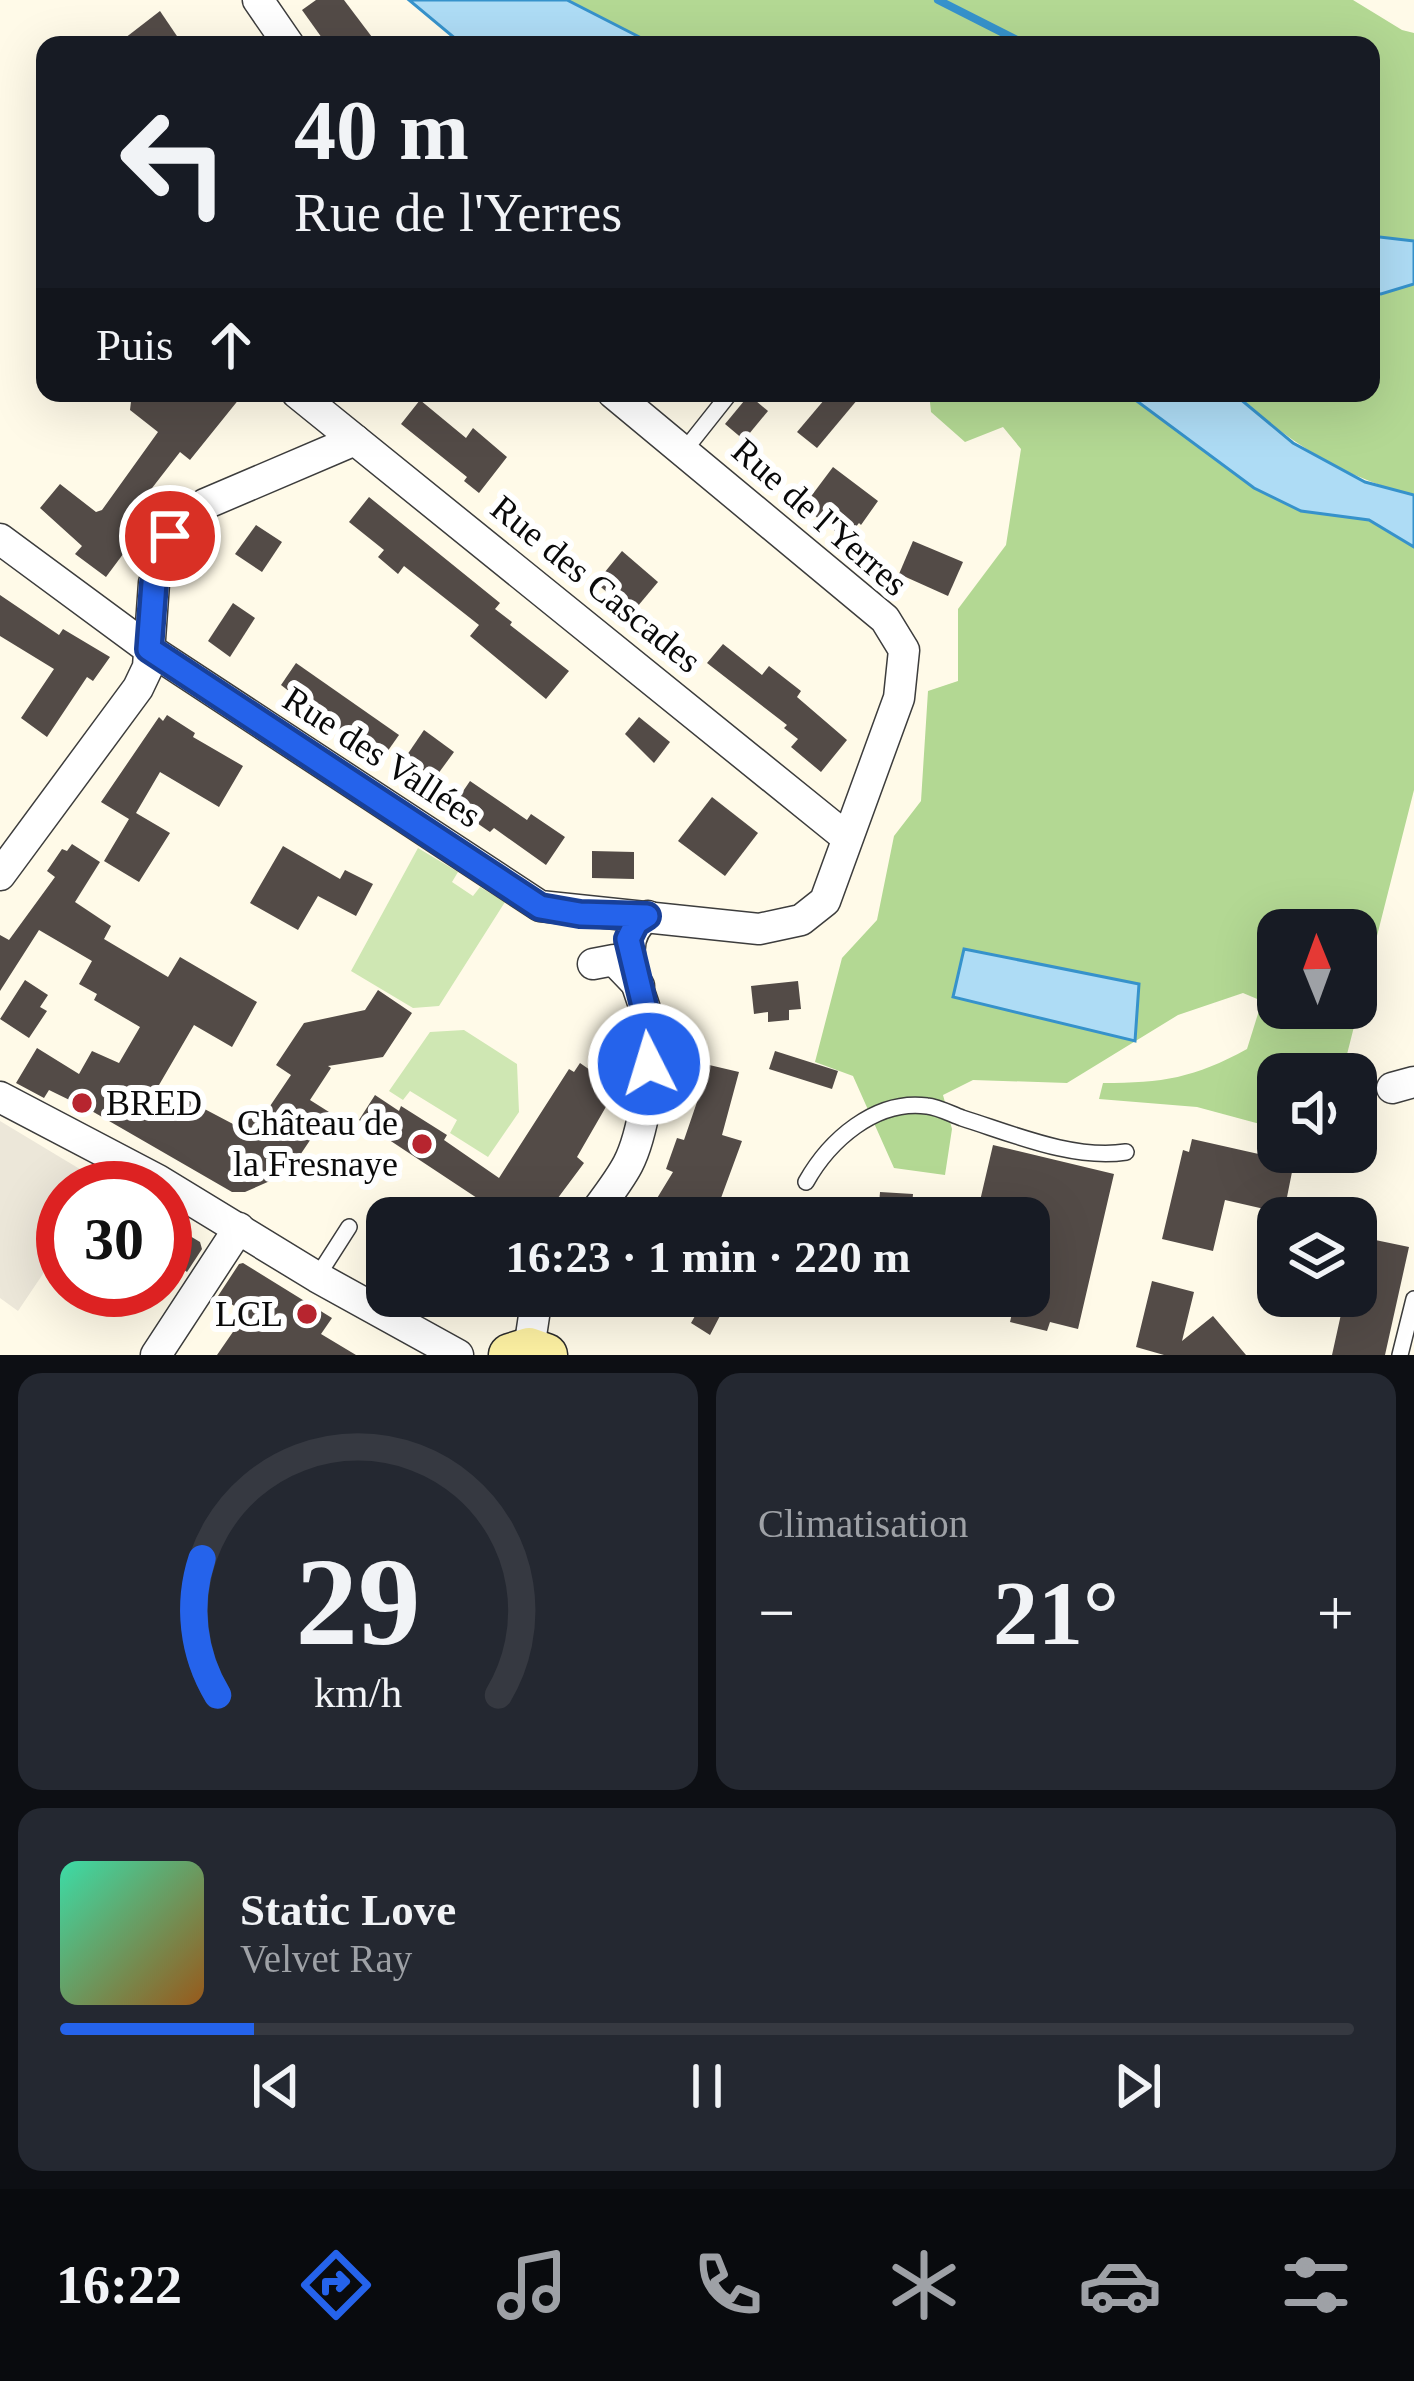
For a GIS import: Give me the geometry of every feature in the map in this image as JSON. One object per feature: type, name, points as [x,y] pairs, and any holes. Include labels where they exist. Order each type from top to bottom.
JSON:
[{"type":"street","points":[[258,0],[284,36]]},
{"type":"street","name":"Rue des Cascades","points":[[309,402],[846,836]]},
{"type":"street","name":"Rue de l'Yerres","points":[[580,914],[647,916],[759,929],[801,920],[825,901],[899,698],[904,650],[885,619],[625,402]]},
{"type":"street","points":[[0,875],[148,667],[154,583],[170,536],[206,504],[355,440]]},
{"type":"street","name":"Rue des Vallées","points":[[0,539],[149,649],[540,907],[580,914]]},
{"type":"street","points":[[605,1197],[629,1162],[646,1094],[651,1035],[628,939],[636,923],[647,916]]},
{"type":"street","points":[[593,964],[614,960],[639,986]]},
{"type":"street","points":[[0,1097],[458,1355]]},
{"type":"street","points":[[156,1355],[239,1228]]},
{"type":"street","points":[[528,1353],[534,1317]]},
{"type":"lane","points":[[684,451],[723,402]]},
{"type":"lane","points":[[806,1182],[817,1162],[842,1136],[873,1116],[899,1107],[929,1106],[1100,1156],[1126,1152]]},
{"type":"lane","points":[[317,1277],[349,1227]]},
{"type":"lane","points":[[1400,1355],[1414,1299]]},
{"type":"green space","points":[[567,0],[1353,0],[1414,33],[1414,241],[1380,237],[1380,36],[637,36]]},
{"type":"green space","points":[[1414,284],[1414,495],[1338,467],[1244,402],[1380,402],[1381,294]]},
{"type":"green space","points":[[930,402],[1138,402],[1254,488],[1292,507],[1369,520],[1414,547],[1414,790],[1377,936],[1377,909],[1257,909],[1257,999],[1243,993],[1178,1015],[1067,1083],[973,1080],[943,1095],[952,1129],[945,1175],[894,1168],[853,1076],[815,1062],[842,958],[877,920],[894,836],[921,801],[928,691],[958,681],[958,609],[1006,545],[1021,449],[1003,427],[965,442],[931,412]]},
{"type":"green space","points":[[418,848],[458,872],[452,882],[473,896],[480,887],[505,902],[439,1006],[413,1008],[351,971]]},
{"type":"green space","points":[[1257,1017],[1257,1029],[1353,1029],[1347,1053],[1257,1053],[1257,1123],[1197,1107],[1099,1099],[1103,1083],[1178,1077],[1247,1049]]},
{"type":"green space","points":[[464,1030],[517,1064],[519,1112],[488,1157],[450,1133],[457,1120],[410,1091],[403,1100],[389,1091],[430,1032]]},
{"type":"shaded area","points":[[0,1121],[66,1161],[36,1161],[36,1284],[18,1311],[0,1298]]},
{"type":"water","points":[[409,0],[567,0],[637,36],[452,36]]},
{"type":"water","points":[[1380,237],[1414,241],[1414,284],[1381,294]]},
{"type":"water","points":[[1138,402],[1244,402],[1293,443],[1365,482],[1414,495],[1414,547],[1369,520],[1301,511],[1254,488]]},
{"type":"water","points":[[964,949],[1139,984],[1135,1041],[953,997]]},
{"type":"building","points":[[316,0],[344,0],[371,36],[321,36],[302,10]]},
{"type":"building","points":[[160,11],[177,36],[128,36]]},
{"type":"building","points":[[131,402],[237,402],[190,460],[180,452],[121,528],[135,538],[106,577],[75,554],[82,546],[40,508],[60,484],[96,512],[102,510],[158,432],[130,410]]},
{"type":"building","points":[[422,402],[466,438],[473,428],[507,457],[479,493],[464,481],[467,477],[401,424]]},
{"type":"building","points":[[743,402],[757,402],[768,411],[744,440],[725,424]]},
{"type":"building","points":[[822,402],[855,402],[817,448],[797,432]]},
{"type":"building","points":[[833,467],[878,501],[846,539],[803,507]]},
{"type":"building","points":[[369,497],[500,603],[495,609],[510,625],[569,671],[546,699],[470,636],[479,625],[404,566],[398,574],[378,557],[384,550],[349,522]]},
{"type":"building","points":[[256,525],[282,542],[262,572],[235,554]]},
{"type":"building","points":[[913,541],[963,562],[948,596],[899,574]]},
{"type":"building","points":[[622,551],[658,582],[632,613],[596,583]]},
{"type":"building","points":[[0,595],[59,635],[63,629],[110,657],[93,681],[87,677],[47,737],[21,718],[54,669],[0,636]]},
{"type":"building","points":[[233,603],[255,618],[230,657],[208,641]]},
{"type":"building","points":[[723,644],[762,675],[769,666],[801,691],[797,697],[847,740],[821,772],[791,747],[798,739],[784,728],[787,725],[707,663]]},
{"type":"building","points":[[296,663],[399,735],[380,762],[281,685]]},
{"type":"building","points":[[167,715],[195,733],[193,737],[243,766],[219,807],[160,772],[136,813],[170,833],[139,882],[104,861],[129,819],[101,802],[159,717],[163,721]]},
{"type":"building","points":[[639,717],[670,742],[654,763],[625,734]]},
{"type":"building","points":[[424,730],[454,752],[435,778],[405,758]]},
{"type":"building","points":[[470,781],[527,820],[531,814],[565,837],[546,865],[494,828],[490,832],[451,809]]},
{"type":"building","points":[[712,797],[758,833],[725,876],[678,841]]},
{"type":"building","points":[[72,844],[100,862],[75,902],[111,926],[104,939],[168,977],[180,957],[257,1002],[232,1047],[194,1025],[159,1085],[233,1124],[266,1112],[291,1075],[276,1065],[304,1023],[365,1010],[378,990],[412,1013],[383,1057],[328,1066],[310,1100],[329,1112],[288,1173],[245,1192],[232,1192],[192,1169],[192,1161],[178,1161],[49,1090],[44,1098],[16,1083],[37,1048],[79,1074],[92,1051],[119,1063],[140,1027],[94,1000],[97,994],[79,984],[92,961],[39,930],[0,991],[0,935],[9,940],[55,877],[47,871],[62,849],[67,851]]},
{"type":"building","points":[[283,846],[340,879],[345,870],[373,884],[356,916],[318,896],[298,930],[250,903]]},
{"type":"building","points":[[592,851],[634,852],[634,879],[592,878]]},
{"type":"building","points":[[25,980],[48,995],[40,1007],[47,1011],[29,1038],[0,1019]]},
{"type":"building","points":[[798,981],[801,1009],[789,1010],[789,1020],[768,1022],[768,1012],[754,1014],[751,986]]},
{"type":"building","points":[[775,1051],[838,1071],[832,1089],[769,1069]]},
{"type":"building","points":[[580,1063],[613,1086],[607,1096],[611,1098],[577,1157],[584,1163],[559,1197],[475,1197],[359,1120],[375,1095],[447,1135],[444,1140],[499,1178],[569,1069],[574,1072]]},
{"type":"building","points":[[705,1064],[739,1072],[722,1135],[742,1141],[721,1197],[658,1197],[673,1172],[666,1169],[677,1138],[684,1140]]},
{"type":"building","points":[[1192,1139],[1257,1154],[1257,1173],[1292,1173],[1287,1197],[1257,1197],[1257,1207],[1225,1200],[1213,1251],[1162,1239],[1183,1150],[1189,1152]]},
{"type":"building","points":[[993,1145],[1114,1174],[1078,1329],[1050,1322],[1047,1331],[1010,1322],[1011,1317],[1050,1317],[1050,1197],[981,1197]]},
{"type":"building","points":[[880,1192],[913,1194],[913,1197],[880,1197]]},
{"type":"building","points":[[192,1237],[202,1249],[192,1264]]},
{"type":"building","points":[[1377,1240],[1409,1247],[1385,1355],[1332,1355],[1340,1317],[1377,1317]]},
{"type":"building","points":[[243,1263],[332,1318],[321,1334],[356,1355],[217,1355],[246,1313],[218,1296]]},
{"type":"building","points":[[1152,1281],[1194,1292],[1182,1341],[1213,1316],[1246,1355],[1164,1355],[1136,1347]]},
{"type":"building","points":[[694,1317],[719,1317],[710,1335],[691,1323]]},
{"type":"waterway","points":[[938,0],[1009,36]]},
{"type":"place","name":"BRED","points":[[82,1103]]},
{"type":"place","name":"Château de la Fresnaye","points":[[422,1144]]},
{"type":"place","name":"LCL","points":[[307,1314]]},
{"type":"route","points":[[170,536],[154,583],[149,649],[540,907],[580,914],[647,916],[636,923],[628,939],[651,1035],[649,1064]]}]
